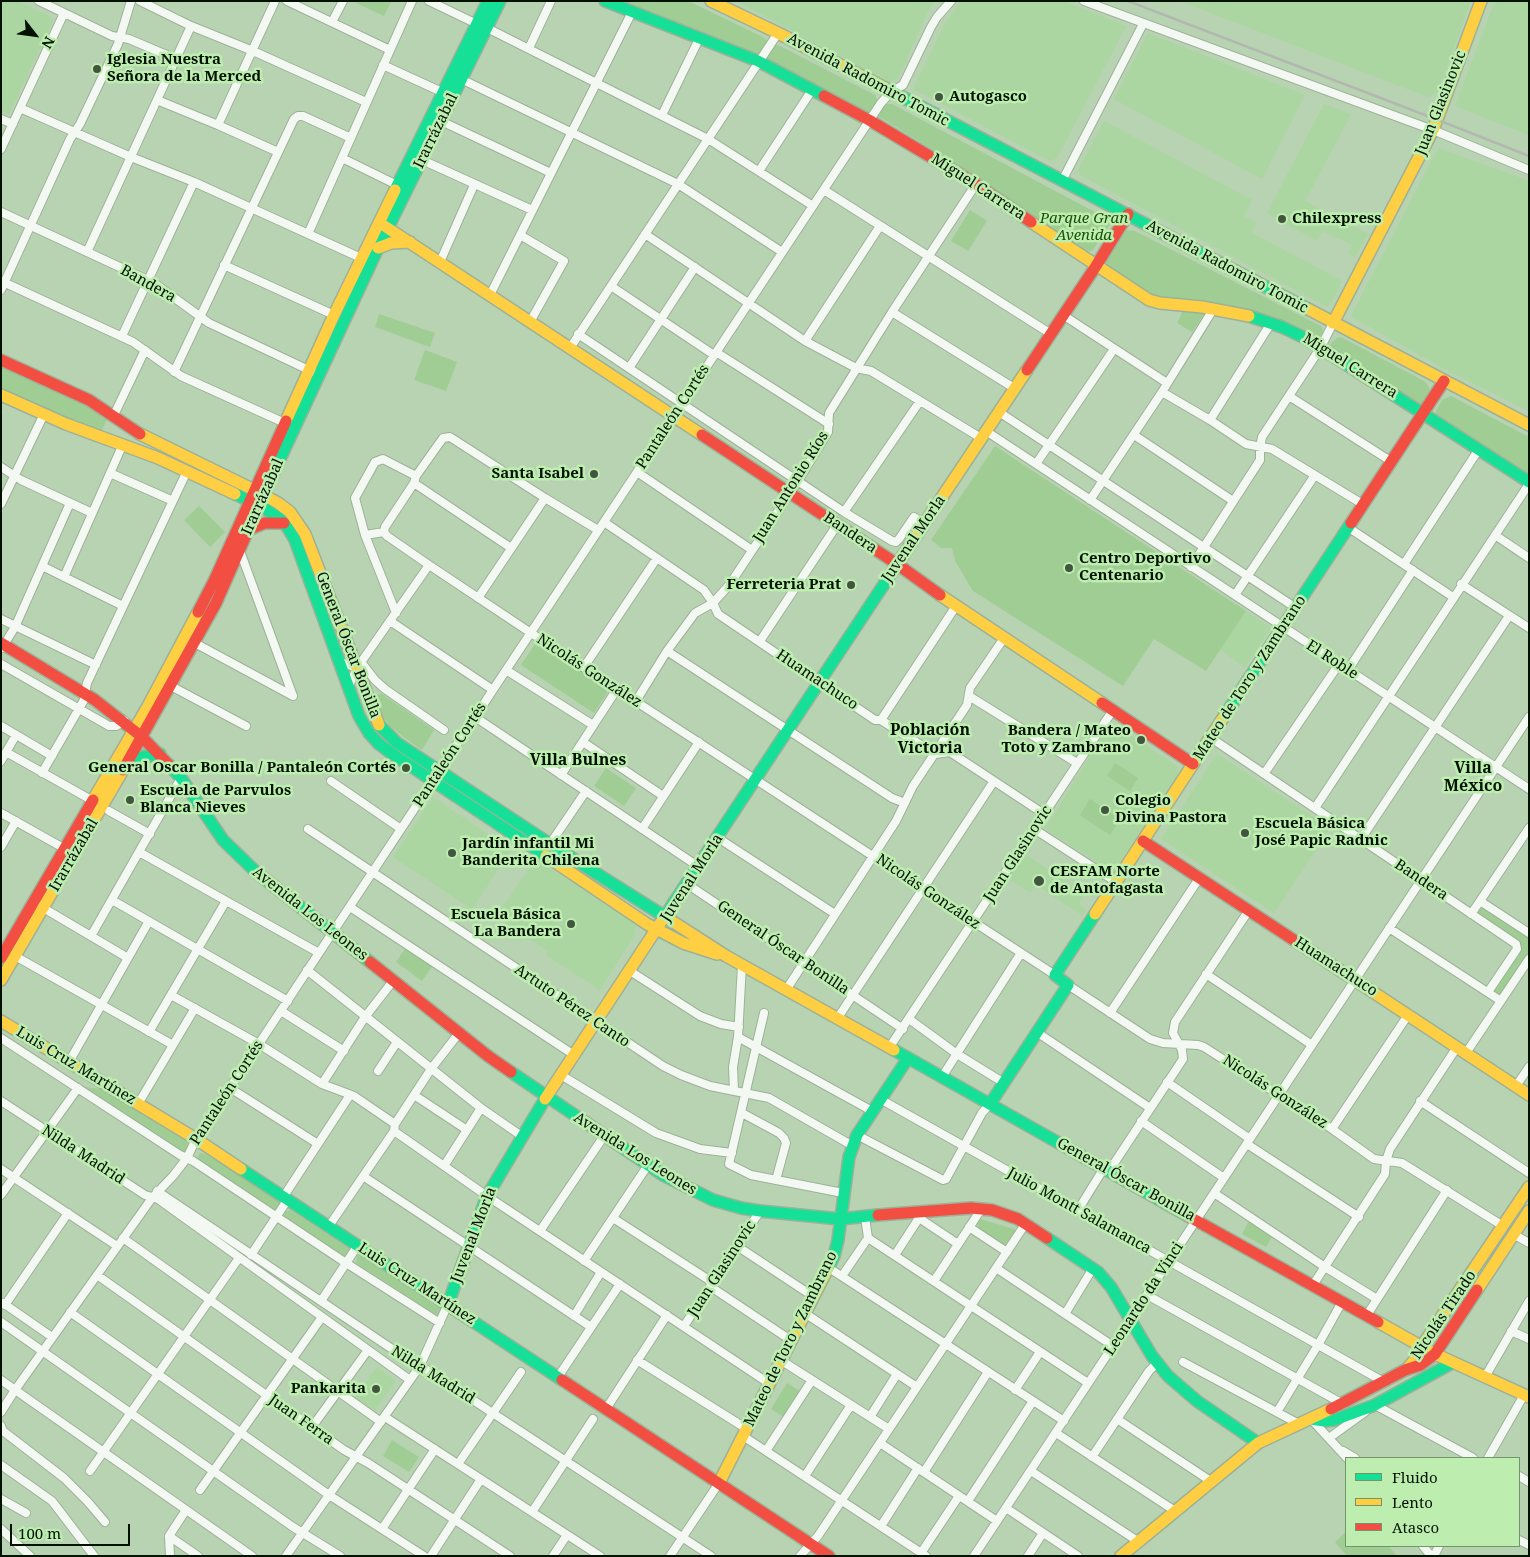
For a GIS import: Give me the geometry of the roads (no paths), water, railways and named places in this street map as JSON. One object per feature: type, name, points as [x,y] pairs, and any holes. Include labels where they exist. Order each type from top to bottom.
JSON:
[{"type":"street","points":[[38,1],[112,36],[121,36],[176,59]]},
{"type":"street","points":[[131,1],[121,36],[2,285],[122,336],[174,372],[289,425]]},
{"type":"street","points":[[140,1],[191,26],[253,51],[366,102]]},
{"type":"street","points":[[218,125],[276,1]]},
{"type":"street","points":[[288,1],[390,50]]},
{"type":"street","points":[[332,22],[343,1]]},
{"type":"street","points":[[308,234],[412,1]]},
{"type":"street","points":[[430,1],[529,48],[708,139],[813,206]]},
{"type":"street","name":"Irarrázabal","points":[[314,373],[334,315],[361,258],[384,225],[422,160],[462,79],[482,26],[488,1]]},
{"type":"street","name":"Irarrázabal","points":[[1,980],[6,954],[127,762],[147,708],[214,582],[256,498],[314,373],[378,248],[397,185],[444,93],[482,26],[500,1]]},
{"type":"street","points":[[529,48],[552,1]]},
{"type":"street","name":"Miguel Carrera","points":[[605,1],[758,62],[869,120],[976,184],[1143,297],[1154,302],[1214,308],[1245,315],[1294,332],[1321,347],[1424,413]]},
{"type":"street","name":"Avenida Radomiro Tomic","points":[[711,1],[778,33],[1128,214],[1529,425]]},
{"type":"street","name":"Pantaleón Cortés","points":[[1,1412],[3,1401],[15,1390],[154,1194],[173,1176],[187,1158],[196,1139],[307,970],[869,120],[891,92],[902,86],[931,27],[951,1]]},
{"type":"street","points":[[1084,1],[1434,130],[1529,170]]},
{"type":"street","name":"Juan Glasinovic","points":[[1191,566],[1260,460],[1262,437],[1321,347],[1434,130],[1481,1]]},
{"type":"street","points":[[490,295],[632,12]]},
{"type":"street","points":[[1,149],[64,13]]},
{"type":"street","points":[[1062,181],[1143,24]]},
{"type":"street","points":[[87,252],[191,26]]},
{"type":"street","points":[[570,348],[778,33]]},
{"type":"street","points":[[662,115],[699,39]]},
{"type":"street","points":[[383,65],[444,93]]},
{"type":"street","points":[[462,79],[678,184],[782,252]]},
{"type":"street","points":[[759,171],[812,90]]},
{"type":"street","points":[[157,100],[278,152]]},
{"type":"street","points":[[20,108],[131,158],[194,182],[361,258]]},
{"type":"street","points":[[174,372],[295,117],[303,116],[350,138]]},
{"type":"street","points":[[1,119],[12,124]]},
{"type":"street","points":[[441,121],[551,173]]},
{"type":"street","points":[[342,158],[397,185]]},
{"type":"street","points":[[422,160],[532,210]]},
{"type":"street","points":[[122,336],[194,182]]},
{"type":"street","name":"Juan Antonio Ríos","points":[[636,701],[667,651],[695,612],[713,603],[730,584],[798,481],[828,432],[829,412],[976,184]]},
{"type":"street","points":[[440,262],[474,185]]},
{"type":"street","points":[[824,190],[1051,334]]},
{"type":"street","name":"Bandera","points":[[1,212],[148,280],[200,317],[222,330],[314,373]]},
{"type":"street","name":"Juvenal Morla","points":[[286,1556],[420,1366],[448,1304],[487,1196],[546,1097],[1096,266],[1128,214]]},
{"type":"street","name":"Bandera","points":[[384,225],[897,564],[956,606],[1194,764]]},
{"type":"street","points":[[805,341],[880,226]]},
{"type":"street","points":[[520,234],[564,261],[530,322]]},
{"type":"street","name":"El Roble","points":[[645,234],[805,341],[856,368],[871,371],[920,401],[1036,464],[1529,789]]},
{"type":"street","points":[[378,248],[391,243],[411,242]]},
{"type":"street","points":[[224,265],[334,315]]},
{"type":"street","points":[[629,368],[695,267]]},
{"type":"street","points":[[610,286],[829,424]]},
{"type":"street","points":[[1090,500],[1168,383],[1214,308]]},
{"type":"street","points":[[892,312],[1014,388]]},
{"type":"street","points":[[1063,315],[1168,383]]},
{"type":"street","points":[[1210,420],[1271,323]]},
{"type":"street","name":"Bandera","points":[[578,334],[844,512],[896,542],[914,517],[924,524]]},
{"type":"street","points":[[1036,464],[1114,349]]},
{"type":"street","points":[[114,415],[144,350]]},
{"type":"street","name":"General Óscar Bonilla","points":[[1,360],[80,395],[114,415],[148,439],[256,498],[284,523],[297,546],[359,716],[369,733],[379,744],[657,930],[699,949],[726,956]]},
{"type":"street","name":"Mateo de Toro y Zambrano","points":[[1055,975],[1444,381]]},
{"type":"street","points":[[1162,392],[1246,444],[1272,449],[1364,505]]},
{"type":"street","name":"General Óscar Bonilla","points":[[1,395],[66,424],[123,444],[256,498],[285,507],[303,528],[359,665],[378,724],[397,743],[550,844],[726,956],[786,990],[1435,1354],[1526,1396]]},
{"type":"street","points":[[1290,396],[1392,462]]},
{"type":"street","points":[[844,512],[920,401]]},
{"type":"street","points":[[998,412],[1296,608]]},
{"type":"street","points":[[1315,808],[1529,483],[1424,413]]},
{"type":"street","points":[[1,504],[44,414]]},
{"type":"street","points":[[1134,435],[1233,501]]},
{"type":"street","points":[[365,535],[384,532],[385,527],[443,438],[450,437],[598,530]]},
{"type":"street","points":[[64,577],[123,444]]},
{"type":"street","points":[[1404,564],[1479,449]]},
{"type":"street","points":[[396,613],[365,535],[355,498],[375,462],[383,459],[512,548]]},
{"type":"street","points":[[1,468],[21,480],[92,513]]},
{"type":"street","points":[[42,773],[79,708],[96,665],[187,471]]},
{"type":"street","points":[[637,472],[752,550]]},
{"type":"street","points":[[110,473],[172,501]]},
{"type":"street","points":[[1235,595],[1314,475]]},
{"type":"street","name":"Irarrázabal","points":[[69,852],[93,801],[169,686],[216,602],[240,552],[256,498]]},
{"type":"street","points":[[478,598],[545,498]]},
{"type":"street","points":[[2,646],[15,626],[70,503]]},
{"type":"street","name":"Huamachuco","points":[[604,522],[704,590],[718,614],[875,720],[881,720],[934,754],[950,752],[1044,814]]},
{"type":"street","points":[[248,530],[265,523],[284,523]]},
{"type":"street","points":[[760,642],[837,525]]},
{"type":"street","points":[[1348,528],[1453,597]]},
{"type":"street","name":"Nicolás González","points":[[384,532],[387,536],[478,598],[1150,1038],[1163,1043],[1204,1047],[1332,1129],[1374,1159],[1402,1163],[1503,1226]]},
{"type":"street","points":[[1495,535],[1529,558]]},
{"type":"street","points":[[193,642],[293,696],[240,552]]},
{"type":"street","points":[[584,668],[656,558]]},
{"type":"street","points":[[348,688],[359,665],[429,565]]},
{"type":"street","points":[[42,566],[123,606]]},
{"type":"street","points":[[1348,670],[1413,570]]},
{"type":"street","points":[[1461,584],[1529,628]]},
{"type":"street","points":[[881,720],[956,606]]},
{"type":"street","points":[[1361,840],[1509,616]]},
{"type":"street","points":[[1,619],[96,665]]},
{"type":"street","points":[[390,621],[493,690]]},
{"type":"street","points":[[786,990],[896,821],[912,786],[967,705],[970,688],[1004,638]]},
{"type":"street","name":"Avenida Los Leones","points":[[2,646],[85,693],[118,721],[138,733],[181,778],[218,833],[234,852],[256,872],[507,1070],[648,1165],[707,1198],[760,1211],[840,1219],[919,1215],[982,1208],[1002,1213],[1026,1223],[1093,1268],[1111,1287],[1157,1363],[1185,1392],[1258,1443]]},
{"type":"street","points":[[667,651],[892,798],[905,804]]},
{"type":"street","points":[[338,661],[359,665]]},
{"type":"street","name":"Avenida Los Leones","points":[[1,664],[79,708],[118,721]]},
{"type":"street","points":[[1264,774],[1338,664]]},
{"type":"street","name":"General Óscar Bonilla","points":[[359,665],[385,689],[444,730]]},
{"type":"street","points":[[506,670],[594,725]]},
{"type":"street","points":[[169,686],[246,726]]},
{"type":"street","points":[[561,775],[617,689]]},
{"type":"street","points":[[969,696],[1078,763]]},
{"type":"street","points":[[118,721],[147,708]]},
{"type":"street","name":"Juan Glasinovic","points":[[889,1048],[1113,710]]},
{"type":"street","points":[[475,717],[699,867]]},
{"type":"street","name":"Leonardo da Vinci","points":[[974,1556],[1529,717]]},
{"type":"street","points":[[1,726],[52,756]]},
{"type":"street","points":[[1,762],[16,735]]},
{"type":"street","name":"Bandera","points":[[1211,738],[1516,944],[1517,949],[1488,992]]},
{"type":"street","points":[[583,742],[663,796]]},
{"type":"street","points":[[642,829],[699,742]]},
{"type":"street","points":[[6,752],[93,801]]},
{"type":"street","points":[[127,762],[160,754]]},
{"type":"street","points":[[91,936],[181,778]]},
{"type":"street","points":[[331,781],[401,829]]},
{"type":"street","points":[[838,1019],[994,781]]},
{"type":"street","points":[[550,844],[586,791]]},
{"type":"street","points":[[109,811],[150,834]]},
{"type":"street","points":[[1,813],[69,852]]},
{"type":"street","points":[[1,847],[16,822]]},
{"type":"street","points":[[1471,914],[1529,828]]},
{"type":"street","name":"Artuto Pérez Canto","points":[[308,829],[672,1071],[704,1084],[774,1100],[855,1141],[943,1180],[946,1178],[964,1146]]},
{"type":"street","points":[[1034,829],[1116,882]]},
{"type":"street","points":[[718,838],[835,914]]},
{"type":"street","name":"Huamachuco","points":[[1143,841],[1529,1095]]},
{"type":"street","points":[[139,852],[319,953]]},
{"type":"street","points":[[1110,1013],[1200,878]]},
{"type":"street","name":"General Óscar Bonilla","points":[[687,884],[903,1029]]},
{"type":"street","points":[[112,900],[288,1000]]},
{"type":"street","points":[[149,1032],[226,901]]},
{"type":"street","points":[[1480,901],[1528,930]]},
{"type":"street","points":[[38,905],[128,958]]},
{"type":"street","points":[[350,907],[574,1055]]},
{"type":"street","points":[[1078,1210],[1142,1121],[1183,1059],[1183,1053],[1173,1034],[1173,1026],[1250,910]]},
{"type":"street","points":[[69,1062],[149,921]]},
{"type":"street","points":[[1389,928],[1501,1001]]},
{"type":"street","points":[[942,1077],[1021,953]]},
{"type":"street","points":[[6,954],[173,1045]]},
{"type":"street","points":[[1313,1285],[1359,1217],[1385,1174],[1390,1148],[1420,1101],[1501,1001],[1529,959]]},
{"type":"street","points":[[734,1091],[733,1067],[739,1027],[742,965]]},
{"type":"street","points":[[307,970],[480,1108],[523,1137]]},
{"type":"street","points":[[630,971],[700,1016],[722,1024],[739,1027]]},
{"type":"street","points":[[1206,974],[1312,1045]]},
{"type":"street","points":[[322,1084],[366,1017],[394,980]]},
{"type":"street","points":[[964,1146],[982,1113],[1038,1033],[1068,985]]},
{"type":"street","points":[[171,995],[259,1044],[322,1084],[350,1095],[487,1196],[770,1384]]},
{"type":"street","points":[[138,1104],[195,1008]]},
{"type":"street","points":[[281,1011],[344,1051]]},
{"type":"street","points":[[764,1013],[729,1164],[751,1175],[843,1193]]},
{"type":"street","points":[[1332,1129],[1408,1015]]},
{"type":"street","points":[[909,1019],[957,1054],[1004,1083]]},
{"type":"street","name":"Luis Cruz Martínez","points":[[1,1021],[196,1139],[829,1556]]},
{"type":"street","points":[[330,1226],[431,1069],[459,1033]]},
{"type":"street","points":[[1038,1033],[1150,1108]]},
{"type":"street","points":[[738,1037],[872,1111]]},
{"type":"street","name":"Luis Cruz Martínez","points":[[1,1038],[440,1324]]},
{"type":"street","points":[[378,1072],[398,1042]]},
{"type":"street","name":"Mateo de Toro y Zambrano","points":[[670,1556],[719,1483],[829,1268],[836,1250],[849,1157],[855,1141],[872,1111],[908,1058]]},
{"type":"street","points":[[1516,1086],[1529,1068]]},
{"type":"street","points":[[561,1075],[656,1133],[700,1149],[732,1153]]},
{"type":"street","points":[[1167,1082],[1248,1142],[1359,1217]]},
{"type":"street","points":[[1,1195],[78,1088]]},
{"type":"street","points":[[230,1088],[318,1144]]},
{"type":"street","points":[[252,1255],[277,1217],[318,1144],[350,1095]]},
{"type":"street","points":[[414,1095],[467,1130]]},
{"type":"street","name":"Julio Montt Salamanca","points":[[880,1099],[1384,1382]]},
{"type":"street","name":"Nilda Madrid","points":[[1,1101],[145,1195],[154,1194],[252,1255],[410,1361],[566,1460],[711,1556]]},
{"type":"street","points":[[1420,1101],[1529,1173]]},
{"type":"street","points":[[444,1166],[480,1108]]},
{"type":"street","points":[[742,1114],[779,1133],[784,1138],[786,1144],[776,1180]]},
{"type":"street","points":[[1142,1121],[1224,1178]]},
{"type":"street","points":[[540,1231],[604,1136]]},
{"type":"street","points":[[584,1261],[648,1165]]},
{"type":"street","points":[[1,1169],[117,1246]]},
{"type":"street","points":[[363,1176],[591,1327]]},
{"type":"street","name":"Nicolás Tirado","points":[[1405,1370],[1418,1356],[1422,1346],[1529,1187]]},
{"type":"street","points":[[1366,1315],[1447,1190]]},
{"type":"street","points":[[1214,1193],[1325,1268],[1377,1299]]},
{"type":"street","name":"Nilda Madrid","points":[[154,1194],[158,1200],[410,1380]]},
{"type":"street","points":[[934,1281],[982,1208]]},
{"type":"street","name":"Juan Glasinovic","points":[[684,1326],[760,1211]]},
{"type":"street","name":"Nicolás Tirado","points":[[1405,1370],[1420,1365],[1435,1354],[1529,1211]]},
{"type":"street","points":[[52,1337],[3,1304],[68,1214]]},
{"type":"street","points":[[895,1256],[919,1215],[958,1244]]},
{"type":"street","points":[[865,1217],[868,1238],[1088,1383]]},
{"type":"street","points":[[613,1218],[709,1280],[714,1288],[792,1341]]},
{"type":"street","points":[[800,1556],[818,1536],[1026,1223]]},
{"type":"street","points":[[969,1227],[1007,1252]]},
{"type":"street","points":[[1513,1234],[1529,1243]]},
{"type":"street","points":[[123,1238],[338,1391],[458,1464],[600,1556]]},
{"type":"street","name":"Mateo de Toro y Zambrano","points":[[842,1276],[868,1238]]},
{"type":"street","points":[[321,1301],[358,1245]]},
{"type":"street","points":[[737,1246],[814,1297]]},
{"type":"street","points":[[90,1471],[239,1258]]},
{"type":"street","points":[[829,1268],[1064,1421]]},
{"type":"street","points":[[996,1268],[1113,1346]]},
{"type":"street","points":[[1065,1314],[1093,1268]]},
{"type":"street","points":[[574,1316],[601,1272]]},
{"type":"street","name":"Juan Ferra","points":[[97,1275],[344,1450],[510,1556]]},
{"type":"street","points":[[558,1377],[620,1284]]},
{"type":"street","points":[[1147,1295],[1343,1404]]},
{"type":"street","points":[[1485,1377],[1529,1301]]},
{"type":"street","points":[[1277,1412],[1342,1302]]},
{"type":"street","points":[[70,1312],[330,1495],[424,1556]]},
{"type":"street","points":[[806,1314],[917,1387]]},
{"type":"street","name":"Juan Glasinovic","points":[[606,1409],[666,1315]]},
{"type":"street","points":[[200,1490],[322,1317]]},
{"type":"street","points":[[1,1322],[293,1527],[340,1556]]},
{"type":"street","points":[[1511,1331],[1529,1339]]},
{"type":"street","points":[[312,1427],[368,1350]]},
{"type":"street","points":[[1015,1390],[1040,1352]]},
{"type":"street","points":[[637,1360],[745,1433],[766,1451],[924,1554],[959,1496]]},
{"type":"street","points":[[782,1360],[889,1429]]},
{"type":"street","points":[[1183,1362],[1300,1424]]},
{"type":"street","points":[[1092,1457],[1149,1371],[1157,1363]]},
{"type":"street","points":[[1329,1438],[1375,1405],[1452,1363]]},
{"type":"street","points":[[1121,1556],[1258,1443],[1343,1404],[1405,1370]]},
{"type":"street","points":[[458,1464],[521,1372]]},
{"type":"street","points":[[880,1526],[988,1372]]},
{"type":"street","points":[[870,1417],[897,1374]]},
{"type":"street","points":[[1,1380],[252,1556]]},
{"type":"street","name":"Mateo de Toro y Zambrano","points":[[766,1451],[812,1380]]},
{"type":"street","points":[[1489,1457],[1526,1396]]},
{"type":"street","points":[[968,1501],[1033,1401]]},
{"type":"street","points":[[805,1476],[851,1405]]},
{"type":"street","points":[[1311,1418],[1324,1421],[1334,1420],[1375,1405],[1471,1457]]},
{"type":"street","points":[[1311,1418],[1346,1457]]},
{"type":"street","points":[[532,1512],[593,1419]]},
{"type":"street","points":[[1117,1419],[1212,1482]]},
{"type":"street","points":[[1,1426],[4,1431],[64,1478],[105,1522]]},
{"type":"street","points":[[1056,1433],[1175,1511]]},
{"type":"street","points":[[880,1443],[998,1521]]},
{"type":"street","points":[[1339,1449],[1353,1457]]},
{"type":"street","points":[[382,1529],[435,1450]]},
{"type":"street","points":[[1,1465],[52,1501],[94,1556]]},
{"type":"street","points":[[1031,1470],[1139,1542]]},
{"type":"street","points":[[432,1556],[481,1479]]},
{"type":"street","points":[[1,1499],[26,1513]]},
{"type":"street","points":[[1006,1508],[1078,1556]]},
{"type":"street","points":[[170,1556],[169,1536],[186,1510]]},
{"type":"street","points":[[1,1529],[30,1556]]},
{"type":"street","points":[[1028,1556],[1043,1533]]},
{"type":"street","points":[[553,1556],[567,1535]]},
{"type":"street","points":[[169,1536],[198,1556]]},
{"type":"street","points":[[1424,1547],[1433,1556]]},
{"type":"railway","points":[[1128,1],[1529,156]]},
{"type":"place","name":"Iglesia Nuestra Señora de la Merced","points":[[97,69]]},
{"type":"place","name":"Autogasco","points":[[939,97]]},
{"type":"place","name":"Chilexpress","points":[[1282,219]]},
{"type":"place","name":"Santa Isabel","points":[[594,474]]},
{"type":"place","name":"Centro Deportivo Centenario","points":[[1069,568]]},
{"type":"place","name":"Ferreteria Prat","points":[[851,585]]},
{"type":"place","name":"Bandera / Mateo Toto y Zambrano","points":[[1141,740]]},
{"type":"place","name":"General Oscar Bonilla / Pantaleón Cortés","points":[[406,768]]},
{"type":"place","name":"Escuela de Parvulos Blanca Nieves","points":[[130,800]]},
{"type":"place","name":"Colegio Divina Pastora","points":[[1105,810]]},
{"type":"place","name":"Escuela Básica José Papic Radnic","points":[[1245,833]]},
{"type":"place","name":"Jardín infantil Mi Banderita Chilena","points":[[452,853]]},
{"type":"place","name":"CESFAM Norte de Antofagasta","points":[[1039,881]]},
{"type":"place","name":"Escuela Básica La Bandera","points":[[571,924]]},
{"type":"place","name":"Pankarita","points":[[376,1389]]},
{"type":"district","name":"Población Victoria","points":[[930,739]]},
{"type":"district","name":"Villa Bulnes","points":[[578,760]]},
{"type":"district","name":"Villa México","points":[[1473,777]]},
{"type":"park label","name":"Parque Gran Avenida","points":[[1084,228]]}]
